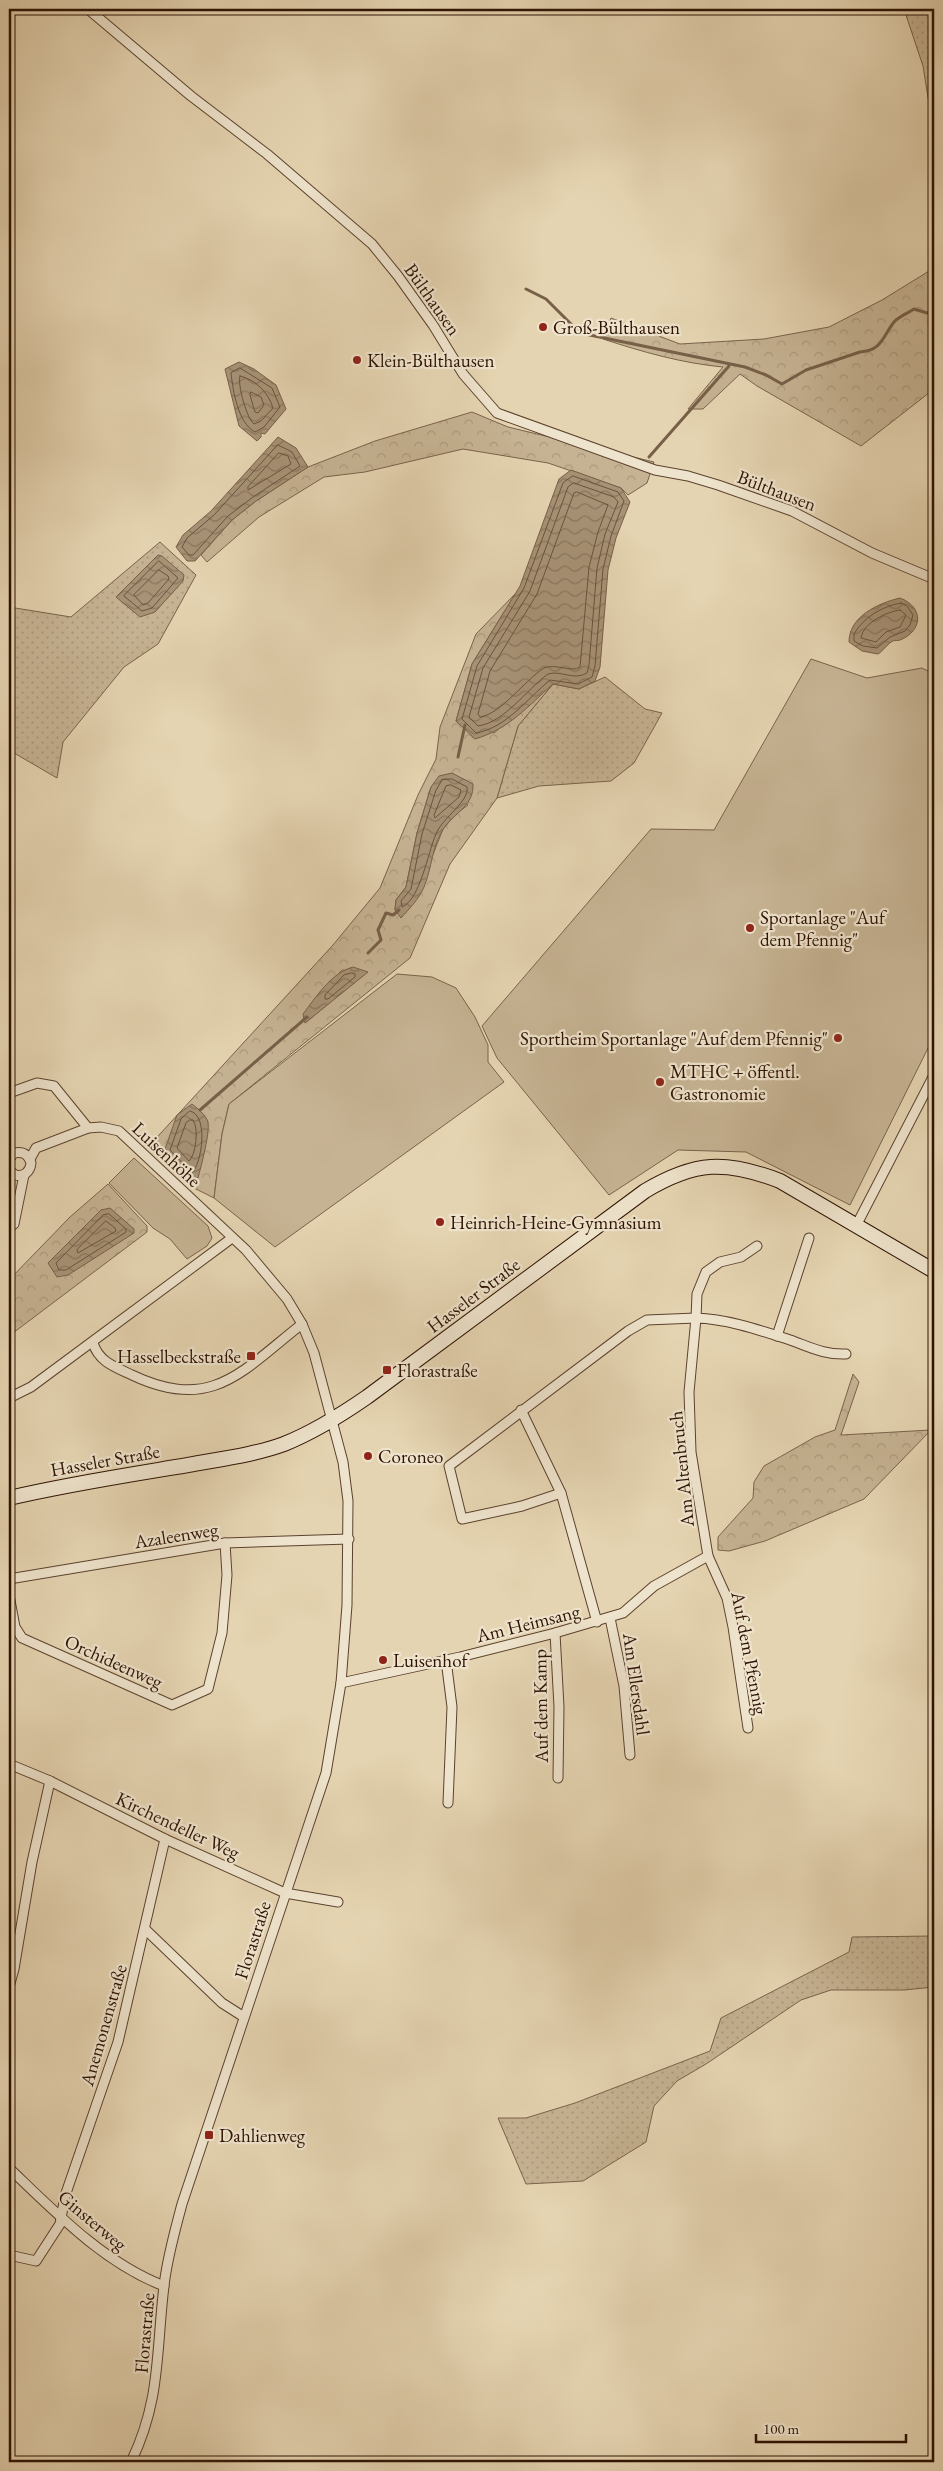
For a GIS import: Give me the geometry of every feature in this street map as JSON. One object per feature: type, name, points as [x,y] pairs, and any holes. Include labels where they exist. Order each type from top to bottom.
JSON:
[{"type":"main road","name":"Hasseler Straße","points":[[9,1498],[52,1488],[227,1458],[282,1445],[332,1420],[367,1397],[645,1191],[667,1178],[686,1170],[713,1166],[758,1172],[787,1185],[857,1224],[934,1271]]},
{"type":"street","name":"Bülthausen","points":[[88,9],[191,96],[267,154],[372,244],[433,324],[463,374],[497,413],[655,470],[718,484],[792,511],[872,553],[934,579]]},
{"type":"street","points":[[857,1224],[934,1075]]},
{"type":"street","points":[[9,1092],[37,1083],[54,1086],[88,1128]]},
{"type":"street","name":"Luisenhöhe","points":[[9,1228],[14,1224],[24,1175],[30,1168],[30,1159],[36,1148],[88,1128],[101,1127],[120,1131],[232,1238]]},
{"type":"street","points":[[9,1159],[18,1152],[30,1159]]},
{"type":"street","points":[[9,1170],[15,1175],[24,1175]]},
{"type":"street","points":[[9,1398],[31,1387],[232,1238],[271,1277],[302,1324],[314,1353],[332,1420]]},
{"type":"street","points":[[777,1336],[809,1238]]},
{"type":"street","name":"Am Altenbruch","points":[[708,1556],[691,1452],[689,1392],[697,1294],[706,1272],[720,1262],[741,1257],[757,1246]]},
{"type":"street","points":[[561,1493],[522,1506],[462,1519],[449,1466],[628,1331],[647,1320],[719,1319],[777,1336],[817,1352],[846,1354]]},
{"type":"street","points":[[93,1342],[97,1354],[102,1360],[136,1377],[171,1390],[200,1390],[233,1377],[302,1324]]},
{"type":"street","points":[[521,1410],[561,1493],[597,1622]]},
{"type":"street","name":"Florastraße","points":[[131,2462],[149,2415],[157,2382],[164,2286],[169,2253],[182,2204],[326,1773],[341,1683],[350,1539],[346,1474],[332,1420]]},
{"type":"street","name":"Azaleenweg","points":[[9,1579],[225,1542],[350,1539]]},
{"type":"street","name":"Orchideenweg","points":[[9,1595],[16,1627],[22,1638],[172,1705],[208,1689],[222,1633],[226,1575],[225,1542]]},
{"type":"street","name":"Am Heimsang","points":[[341,1683],[446,1660],[623,1614],[654,1586],[708,1556]]},
{"type":"street","name":"Auf dem Pfennig","points":[[708,1556],[727,1598],[748,1728]]},
{"type":"street","name":"Am Ellersdahl","points":[[610,1618],[624,1686],[630,1755]]},
{"type":"street","name":"Auf dem Kamp","points":[[555,1633],[559,1707],[558,1778]]},
{"type":"street","points":[[446,1660],[452,1706],[448,1803]]},
{"type":"street","name":"Kirchendeller Weg","points":[[9,1764],[285,1893],[338,1902]]},
{"type":"street","points":[[9,1987],[14,1969],[32,1862],[50,1782]]},
{"type":"street","name":"Anemonenstraße","points":[[62,2218],[65,2196],[118,2042],[166,1839]]},
{"type":"street","points":[[146,1930],[222,2003],[244,2017]]},
{"type":"street","name":"Ginsterweg","points":[[9,2168],[62,2218],[115,2261],[143,2278],[164,2286]]},
{"type":"street","points":[[9,2255],[36,2261],[62,2218]]},
{"type":"green space","points":[[904,9],[934,9],[934,135],[923,66]]},
{"type":"green space","points":[[934,268],[934,389],[861,446],[757,386],[740,374],[703,409],[688,409],[723,367],[692,363],[662,356],[603,339],[611,318],[680,344],[764,339],[829,327],[882,300]]},
{"type":"green space","points":[[472,412],[508,427],[654,462],[647,483],[628,495],[621,488],[548,463],[463,449],[365,472],[324,477],[259,517],[207,562],[201,555],[232,520],[256,501],[308,467],[375,441]]},
{"type":"green space","points":[[160,542],[196,575],[158,644],[124,667],[63,742],[57,778],[9,750],[9,607],[71,617]]},
{"type":"green space","points":[[516,593],[472,664],[456,721],[494,733],[553,684],[518,726],[497,798],[450,864],[410,958],[229,1104],[222,1134],[214,1198],[190,1186],[149,1146],[333,945],[380,888],[418,795],[436,759],[440,727],[476,634]],"holes":[[[431,787],[468,805],[456,814],[443,829],[434,852],[395,910],[396,900],[406,887],[417,833]],[[342,970],[367,972],[305,1023],[310,1005]]]},
{"type":"green space","name":"Sportanlage \"Auf dem Pfennig\"","points":[[811,659],[867,678],[922,668],[934,674],[934,1036],[850,1205],[746,1152],[678,1150],[609,1195],[497,1058],[482,1026],[651,829],[714,830]]},
{"type":"green space","points":[[605,677],[645,709],[662,713],[634,763],[611,781],[539,786],[497,798],[518,726],[553,684],[579,689]]},
{"type":"green space","points":[[397,974],[432,977],[456,988],[475,1017],[488,1045],[488,1062],[504,1082],[275,1247],[214,1198],[222,1134],[229,1104]]},
{"type":"green space","points":[[134,1158],[208,1226],[212,1238],[207,1246],[187,1259],[170,1239],[153,1228],[109,1183]]},
{"type":"green space","points":[[108,1184],[147,1226],[147,1232],[9,1336],[9,1280],[70,1217]]},
{"type":"green space","points":[[853,1374],[859,1382],[841,1435],[931,1430],[864,1499],[765,1541],[729,1551],[718,1550],[718,1537],[753,1498],[754,1482],[764,1466],[815,1437],[835,1430]]},
{"type":"green space","points":[[934,1936],[934,1987],[904,1990],[831,1990],[801,2000],[706,2064],[677,2081],[654,2106],[646,2142],[583,2181],[526,2184],[498,2118],[526,2118],[575,2103],[710,2051],[721,2018],[849,1952],[852,1937]]},
{"type":"water","points":[[239,362],[254,369],[276,385],[286,409],[265,434],[261,433],[261,437],[257,441],[239,426],[225,369]]},
{"type":"water","points":[[278,437],[296,448],[308,467],[256,501],[232,520],[195,561],[187,561],[176,547],[183,535],[211,511]]},
{"type":"water","points":[[571,470],[621,488],[630,502],[616,538],[608,570],[600,667],[595,681],[579,689],[553,684],[508,723],[487,735],[475,739],[456,721],[472,664],[520,586],[559,479]]},
{"type":"water","points":[[158,555],[162,556],[184,575],[183,581],[155,612],[140,617],[116,597]]},
{"type":"water","points":[[900,598],[908,602],[917,613],[916,625],[908,636],[891,642],[878,654],[862,651],[849,642],[850,633],[860,618],[883,603]]},
{"type":"water","points":[[452,773],[473,784],[470,798],[444,828],[435,849],[424,887],[417,900],[401,918],[395,910],[396,900],[406,887],[417,833],[431,787],[439,776]]},
{"type":"water","points":[[353,967],[368,972],[305,1023],[303,1014],[319,993],[338,974]]},
{"type":"water","points":[[192,1104],[203,1114],[208,1122],[207,1142],[198,1178],[188,1178],[164,1152],[177,1115]]},
{"type":"water","points":[[110,1208],[134,1229],[134,1233],[68,1275],[57,1277],[48,1263],[101,1210]]},
{"type":"waterway","points":[[526,289],[546,299],[580,333],[745,367],[782,384],[806,370],[873,349],[878,346],[896,320],[914,309],[927,313],[934,309]]},
{"type":"waterway","points":[[649,457],[729,366]]},
{"type":"waterway","points":[[458,757],[465,725]]},
{"type":"waterway","points":[[368,953],[381,940],[378,930],[386,913],[393,915],[399,910]]},
{"type":"waterway","points":[[200,1110],[307,1017]]},
{"type":"place","name":"Groß-Bülthausen","points":[[543,327]]},
{"type":"place","name":"Klein-Bülthausen","points":[[357,360]]},
{"type":"place","name":"Sportanlage \"Auf dem Pfennig\"","points":[[750,928]]},
{"type":"place","name":"Sportheim Sportanlage \"Auf dem Pfennig\"","points":[[838,1038]]},
{"type":"place","name":"MTHC + öffentl. Gastronomie","points":[[660,1082]]},
{"type":"place","name":"Heinrich-Heine-Gymnasium","points":[[440,1222]]},
{"type":"place","name":"Hasselbeckstraße","points":[[251,1356]]},
{"type":"place","name":"Florastraße","points":[[387,1370]]},
{"type":"place","name":"Coroneo","points":[[368,1456]]},
{"type":"place","name":"Luisenhof","points":[[383,1660]]},
{"type":"place","name":"Dahlienweg","points":[[209,2135]]}]
